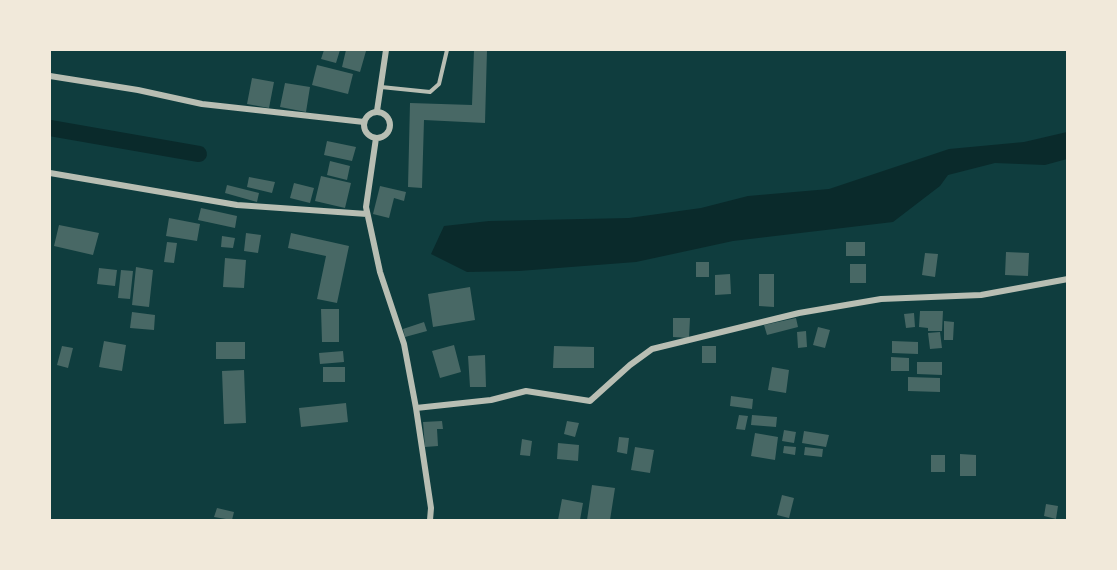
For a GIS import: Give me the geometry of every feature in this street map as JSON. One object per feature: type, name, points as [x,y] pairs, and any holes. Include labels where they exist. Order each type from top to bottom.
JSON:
[{"type":"street","points":[[377,111],[386,50]]},
{"type":"street","points":[[50,76],[138,90],[202,104],[364,122]]},
{"type":"street","points":[[377,111],[389,118],[390,127],[386,135],[376,138],[369,135],[364,122],[369,115],[377,111]]},
{"type":"street","points":[[376,138],[368,184],[367,214],[380,272],[404,344],[431,508],[430,520]]},
{"type":"street","points":[[50,173],[237,205],[367,214]]},
{"type":"street","points":[[416,408],[491,400],[526,392],[590,401],[630,365],[652,349],[799,313],[881,299],[981,295],[1068,279]]},
{"type":"lane","points":[[381,87],[430,92],[439,84],[447,50]]},
{"type":"water","points":[[1067,132],[1067,159],[1045,165],[995,163],[948,175],[940,186],[893,222],[733,241],[636,262],[519,271],[467,272],[431,254],[444,226],[489,221],[629,218],[701,208],[748,196],[829,189],[949,149],[1024,142]]},
{"type":"building","points":[[324,50],[340,50],[336,63],[321,59]]},
{"type":"building","points":[[346,50],[366,51],[360,72],[342,67]]},
{"type":"building","points":[[474,50],[487,50],[485,123],[424,120],[422,188],[408,187],[410,103],[472,105]]},
{"type":"building","points":[[317,65],[353,74],[348,94],[312,85]]},
{"type":"building","points":[[252,78],[274,82],[269,108],[247,104]]},
{"type":"building","points":[[285,83],[310,87],[306,112],[280,107]]},
{"type":"building","points":[[327,141],[356,147],[352,161],[324,155]]},
{"type":"building","points":[[330,161],[350,166],[347,180],[327,175]]},
{"type":"building","points":[[321,176],[351,183],[345,208],[315,201]]},
{"type":"building","points":[[249,177],[275,182],[272,193],[247,187]]},
{"type":"building","points":[[294,183],[314,188],[310,203],[290,198]]},
{"type":"building","points":[[227,185],[259,193],[257,202],[225,193]]},
{"type":"building","points":[[380,186],[406,192],[404,201],[394,198],[389,218],[373,214]]},
{"type":"building","points":[[201,208],[237,216],[235,228],[198,220]]},
{"type":"building","points":[[169,218],[200,224],[197,241],[166,236]]},
{"type":"building","points":[[59,225],[99,233],[93,255],[54,246]]},
{"type":"building","points":[[246,233],[261,235],[258,253],[244,251]]},
{"type":"building","points":[[291,233],[349,246],[337,303],[317,299],[326,256],[288,248]]},
{"type":"building","points":[[222,236],[235,238],[233,248],[221,247]]},
{"type":"building","points":[[167,242],[177,243],[174,263],[164,262]]},
{"type":"building","points":[[846,242],[865,242],[865,256],[846,256]]},
{"type":"building","points":[[1006,252],[1029,253],[1028,276],[1005,275]]},
{"type":"building","points":[[925,253],[938,254],[935,277],[922,275]]},
{"type":"building","points":[[225,258],[246,260],[244,288],[223,287]]},
{"type":"building","points":[[696,262],[709,262],[709,277],[696,277]]},
{"type":"building","points":[[850,264],[866,264],[866,283],[850,283]]},
{"type":"building","points":[[136,267],[153,270],[149,307],[132,305]]},
{"type":"building","points":[[99,268],[117,270],[115,286],[97,284]]},
{"type":"building","points":[[121,270],[133,271],[130,299],[118,298]]},
{"type":"building","points":[[730,274],[731,294],[715,295],[715,275]]},
{"type":"building","points":[[759,274],[774,274],[774,307],[759,306]]},
{"type":"building","points":[[470,287],[475,320],[433,327],[428,294]]},
{"type":"building","points":[[321,309],[339,309],[339,342],[322,342]]},
{"type":"building","points":[[920,311],[943,311],[942,331],[928,331],[928,328],[919,327]]},
{"type":"building","points":[[132,312],[155,315],[154,330],[130,328]]},
{"type":"building","points":[[914,313],[915,327],[906,328],[904,314]]},
{"type":"building","points":[[673,318],[690,318],[689,338],[673,337]]},
{"type":"building","points":[[796,318],[798,327],[767,335],[764,325]]},
{"type":"building","points":[[944,321],[954,322],[953,340],[944,340]]},
{"type":"building","points":[[424,322],[427,331],[405,337],[403,329]]},
{"type":"building","points":[[818,327],[830,330],[825,348],[813,345]]},
{"type":"building","points":[[806,331],[807,347],[798,348],[797,332]]},
{"type":"building","points":[[940,332],[942,348],[930,349],[928,333]]},
{"type":"building","points":[[104,341],[126,345],[122,371],[99,367]]},
{"type":"building","points":[[892,341],[918,342],[918,354],[892,353]]},
{"type":"building","points":[[216,342],[245,342],[245,359],[216,359]]},
{"type":"building","points":[[454,345],[461,372],[440,378],[432,351]]},
{"type":"building","points":[[62,346],[73,348],[68,368],[57,365]]},
{"type":"building","points":[[554,346],[594,347],[594,368],[553,368]]},
{"type":"building","points":[[702,346],[716,346],[716,363],[702,363]]},
{"type":"building","points":[[343,351],[344,362],[320,364],[319,353]]},
{"type":"building","points":[[485,355],[486,387],[470,387],[468,356]]},
{"type":"building","points":[[891,357],[909,358],[909,371],[891,371]]},
{"type":"building","points":[[917,362],[942,362],[942,375],[917,374]]},
{"type":"building","points":[[323,367],[345,367],[345,382],[323,382]]},
{"type":"building","points":[[772,367],[789,370],[786,393],[768,390]]},
{"type":"building","points":[[244,370],[246,423],[224,424],[222,371]]},
{"type":"building","points":[[908,377],[940,378],[940,392],[908,391]]},
{"type":"building","points":[[731,396],[753,399],[752,409],[730,406]]},
{"type":"building","points":[[346,403],[348,422],[301,427],[299,408]]},
{"type":"building","points":[[739,415],[748,416],[745,430],[736,429]]},
{"type":"building","points":[[752,415],[777,417],[776,427],[751,425]]},
{"type":"building","points":[[442,421],[443,429],[437,429],[438,446],[425,447],[423,422]]},
{"type":"building","points":[[567,421],[579,423],[575,437],[564,434]]},
{"type":"building","points":[[784,430],[796,432],[794,443],[782,441]]},
{"type":"building","points":[[804,431],[829,435],[826,447],[802,443]]},
{"type":"building","points":[[755,433],[778,437],[775,460],[751,456]]},
{"type":"building","points":[[619,437],[629,438],[627,454],[617,452]]},
{"type":"building","points":[[522,439],[532,441],[530,456],[520,455]]},
{"type":"building","points":[[558,443],[579,445],[578,461],[557,459]]},
{"type":"building","points":[[784,446],[796,447],[795,455],[783,453]]},
{"type":"building","points":[[635,447],[654,450],[650,473],[631,470]]},
{"type":"building","points":[[805,447],[823,449],[822,457],[804,455]]},
{"type":"building","points":[[960,454],[976,455],[976,476],[960,476]]},
{"type":"building","points":[[931,455],[945,455],[945,472],[931,472]]},
{"type":"building","points":[[592,485],[615,488],[610,520],[587,520]]},
{"type":"building","points":[[782,495],[794,498],[789,518],[777,515]]},
{"type":"building","points":[[562,499],[583,503],[580,520],[558,520]]},
{"type":"building","points":[[1046,504],[1058,506],[1056,519],[1044,516]]},
{"type":"building","points":[[217,508],[234,512],[232,520],[214,517]]},
{"type":"waterway","points":[[50,128],[199,154]]}]
